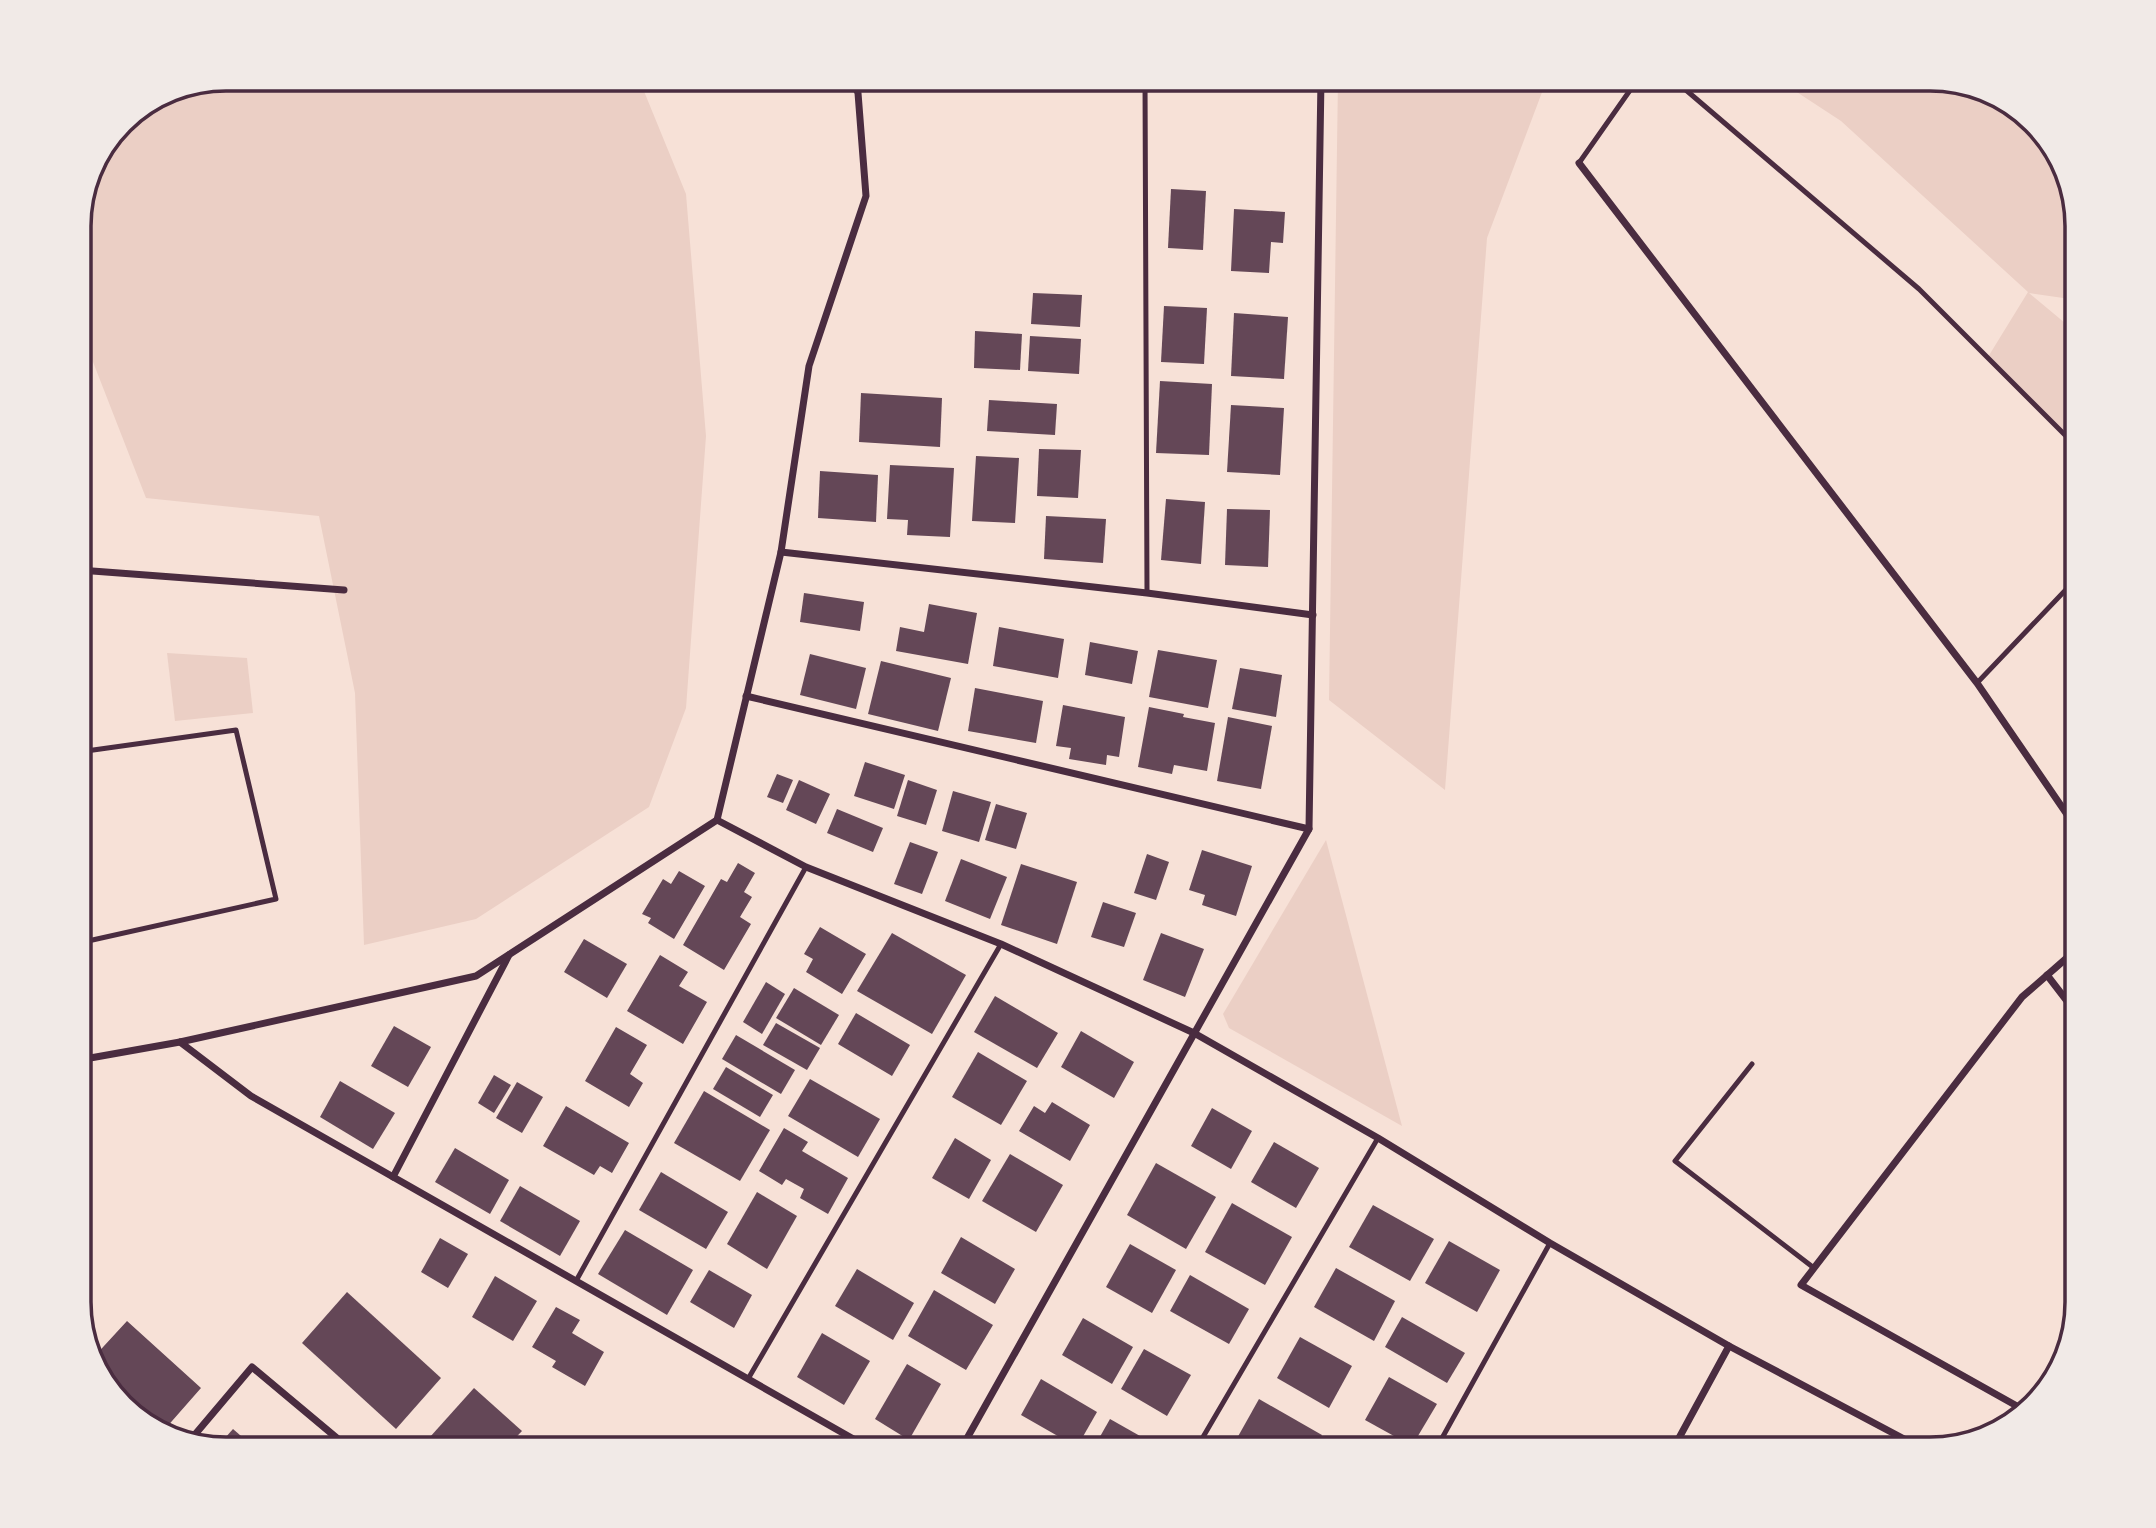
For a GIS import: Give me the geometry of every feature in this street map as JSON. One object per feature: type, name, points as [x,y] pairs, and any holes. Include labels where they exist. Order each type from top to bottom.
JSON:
[{"type":"street","points":[[91,1058],[180,1042],[476,976],[717,820],[781,552],[809,366],[866,196],[858,91]]},
{"type":"street","points":[[968,1437],[1309,829],[1321,91]]},
{"type":"street","points":[[1579,163],[1977,683],[2065,811]]},
{"type":"street","points":[[781,552],[1147,593],[1313,615]]},
{"type":"street","points":[[91,571],[344,590]]},
{"type":"street","points":[[746,696],[1309,829]]},
{"type":"street","points":[[717,820],[806,867],[1001,944],[1194,1034],[1378,1138],[1550,1243],[1729,1346],[1900,1437]]},
{"type":"street","points":[[393,1177],[510,954]]},
{"type":"street","points":[[2016,1406],[1801,1284],[2022,997],[2065,959]]},
{"type":"street","points":[[2047,975],[2065,998]]},
{"type":"street","points":[[180,1042],[251,1096],[850,1437]]},
{"type":"street","points":[[1680,1437],[1729,1346]]},
{"type":"street","points":[[196,1433],[252,1367],[336,1437]]},
{"type":"lane","points":[[1145,91],[1147,593]]},
{"type":"lane","points":[[1579,163],[1629,91]]},
{"type":"lane","points":[[1687,91],[1919,289],[2065,435]]},
{"type":"lane","points":[[1977,683],[2065,591]]},
{"type":"lane","points":[[91,750],[236,730],[276,899],[91,940]]},
{"type":"lane","points":[[576,1281],[806,867]]},
{"type":"lane","points":[[748,1379],[1001,944]]},
{"type":"lane","points":[[1752,1064],[1675,1161],[1814,1268]]},
{"type":"lane","points":[[1203,1437],[1378,1138]]},
{"type":"lane","points":[[1443,1437],[1550,1243]]},
{"type":"shaded area","points":[[644,91],[686,194],[706,436],[686,708],[649,807],[476,919],[364,945],[355,693],[319,516],[146,498],[91,357],[91,217],[94,199],[105,166],[124,137],[137,124],[166,105],[208,92]]},
{"type":"shaded area","points":[[1338,91],[1542,91],[1487,238],[1445,790],[1329,700]]},
{"type":"shaded area","points":[[1795,91],[1930,91],[1965,96],[1990,105],[2019,124],[2042,151],[2058,182],[2065,217],[2065,298],[2029,293],[2065,323],[2065,435],[1988,357],[2028,292],[1841,121]]},
{"type":"shaded area","points":[[167,653],[247,658],[253,713],[175,721]]},
{"type":"shaded area","points":[[1326,840],[1402,1126],[1229,1028],[1223,1014]]},
{"type":"building","points":[[1171,189],[1206,191],[1203,250],[1168,248]]},
{"type":"building","points":[[1234,209],[1285,212],[1283,243],[1271,242],[1269,273],[1231,271]]},
{"type":"building","points":[[1033,293],[1082,295],[1080,327],[1031,324]]},
{"type":"building","points":[[1164,306],[1207,308],[1204,364],[1161,362]]},
{"type":"building","points":[[1234,313],[1288,317],[1284,379],[1231,376]]},
{"type":"building","points":[[975,331],[1022,334],[1020,370],[974,368]]},
{"type":"building","points":[[1030,336],[1081,339],[1079,374],[1028,371]]},
{"type":"building","points":[[1160,381],[1212,384],[1209,455],[1156,453]]},
{"type":"building","points":[[861,393],[942,398],[940,447],[859,442]]},
{"type":"building","points":[[989,400],[1057,404],[1055,435],[987,431]]},
{"type":"building","points":[[1231,405],[1284,408],[1280,475],[1227,472]]},
{"type":"building","points":[[1039,449],[1081,450],[1078,498],[1037,496]]},
{"type":"building","points":[[976,456],[1019,458],[1015,523],[972,521]]},
{"type":"building","points":[[890,465],[954,468],[950,537],[907,535],[908,520],[887,519]]},
{"type":"building","points":[[820,471],[878,475],[876,522],[818,518]]},
{"type":"building","points":[[1166,499],[1205,502],[1201,564],[1161,560]]},
{"type":"building","points":[[1227,509],[1270,510],[1268,567],[1225,565]]},
{"type":"building","points":[[1046,516],[1106,519],[1103,563],[1044,559]]},
{"type":"building","points":[[804,593],[864,602],[860,631],[800,622]]},
{"type":"building","points":[[929,604],[977,613],[968,664],[896,651],[900,627],[924,632]]},
{"type":"building","points":[[999,627],[1064,639],[1058,678],[993,666]]},
{"type":"building","points":[[1090,642],[1138,651],[1132,684],[1085,675]]},
{"type":"building","points":[[1158,650],[1217,660],[1208,708],[1149,697]]},
{"type":"building","points":[[810,654],[866,668],[856,709],[800,695]]},
{"type":"building","points":[[881,661],[951,678],[938,731],[868,714]]},
{"type":"building","points":[[1240,668],[1282,675],[1276,717],[1232,709]]},
{"type":"building","points":[[975,688],[1043,701],[1036,743],[968,731]]},
{"type":"building","points":[[1063,705],[1125,717],[1119,757],[1107,755],[1106,765],[1069,759],[1071,748],[1056,746]]},
{"type":"building","points":[[1149,707],[1215,723],[1207,771],[1174,765],[1172,774],[1138,767]]},
{"type":"building","points":[[1228,717],[1272,726],[1261,789],[1217,781]]},
{"type":"building","points":[[865,762],[905,775],[894,809],[854,796]]},
{"type":"building","points":[[777,774],[793,780],[783,803],[767,797]]},
{"type":"building","points":[[799,780],[830,794],[816,824],[786,810]]},
{"type":"building","points":[[908,780],[937,790],[926,825],[897,816]]},
{"type":"building","points":[[953,791],[991,802],[979,842],[942,831]]},
{"type":"building","points":[[996,804],[1027,813],[1016,849],[985,840]]},
{"type":"building","points":[[837,809],[883,828],[873,852],[827,833]]},
{"type":"building","points":[[910,842],[938,852],[922,894],[894,884]]},
{"type":"building","points":[[1202,850],[1252,866],[1236,916],[1202,905],[1205,895],[1189,890]]},
{"type":"building","points":[[1147,854],[1169,862],[1156,900],[1134,893]]},
{"type":"building","points":[[961,859],[1007,877],[990,919],[945,901]]},
{"type":"building","points":[[738,863],[755,873],[744,892],[752,897],[740,917],[751,924],[724,970],[683,945],[721,879],[727,882]]},
{"type":"building","points":[[1021,864],[1077,882],[1057,944],[1001,925]]},
{"type":"building","points":[[679,871],[705,886],[674,939],[648,923],[651,918],[642,914],[663,879],[671,884]]},
{"type":"building","points":[[1103,902],[1136,913],[1124,947],[1091,937]]},
{"type":"building","points":[[820,927],[866,954],[842,994],[806,972],[813,959],[804,954]]},
{"type":"building","points":[[892,933],[966,975],[932,1034],[857,991]]},
{"type":"building","points":[[1161,933],[1204,949],[1185,997],[1143,980]]},
{"type":"building","points":[[584,939],[627,964],[607,998],[564,972]]},
{"type":"building","points":[[660,955],[688,972],[679,986],[707,1002],[683,1044],[627,1011]]},
{"type":"building","points":[[766,982],[785,994],[762,1034],[743,1022]]},
{"type":"building","points":[[794,988],[839,1015],[821,1045],[776,1018]]},
{"type":"building","points":[[995,996],[1058,1033],[1037,1068],[974,1032]]},
{"type":"building","points":[[856,1013],[910,1045],[892,1076],[838,1044]]},
{"type":"building","points":[[776,1023],[820,1048],[807,1070],[763,1045]]},
{"type":"building","points":[[394,1026],[431,1047],[408,1087],[371,1066]]},
{"type":"building","points":[[616,1027],[647,1045],[630,1074],[643,1083],[629,1107],[585,1081]]},
{"type":"building","points":[[1081,1031],[1134,1062],[1114,1098],[1061,1067]]},
{"type":"building","points":[[736,1035],[795,1070],[781,1094],[722,1059]]},
{"type":"building","points":[[978,1052],[1027,1081],[1001,1125],[952,1097]]},
{"type":"building","points":[[726,1067],[773,1095],[760,1117],[713,1089]]},
{"type":"building","points":[[494,1075],[511,1085],[494,1113],[478,1103]]},
{"type":"building","points":[[810,1079],[880,1119],[858,1157],[788,1116]]},
{"type":"building","points":[[340,1081],[395,1113],[373,1149],[320,1117]]},
{"type":"building","points":[[517,1082],[543,1097],[522,1133],[496,1118]]},
{"type":"building","points":[[704,1091],[770,1130],[740,1181],[674,1143]]},
{"type":"building","points":[[1052,1102],[1090,1125],[1070,1161],[1019,1131],[1034,1106],[1045,1113]]},
{"type":"building","points":[[566,1106],[629,1143],[612,1173],[600,1166],[594,1175],[543,1146]]},
{"type":"building","points":[[1212,1108],[1252,1131],[1231,1169],[1191,1146]]},
{"type":"building","points":[[784,1128],[808,1142],[802,1151],[848,1178],[828,1214],[800,1198],[804,1189],[786,1179],[782,1185],[759,1171]]},
{"type":"building","points":[[955,1138],[991,1160],[969,1199],[932,1178]]},
{"type":"building","points":[[1274,1142],[1319,1168],[1296,1208],[1251,1182]]},
{"type":"building","points":[[455,1148],[509,1180],[490,1214],[435,1182]]},
{"type":"building","points":[[1010,1154],[1063,1185],[1036,1232],[982,1201]]},
{"type":"building","points":[[1156,1163],[1216,1197],[1186,1249],[1127,1215]]},
{"type":"building","points":[[661,1172],[728,1212],[706,1249],[639,1210]]},
{"type":"building","points":[[520,1186],[580,1221],[560,1256],[500,1221]]},
{"type":"building","points":[[757,1192],[797,1216],[767,1269],[727,1244]]},
{"type":"building","points":[[1232,1203],[1292,1237],[1265,1285],[1205,1252]]},
{"type":"building","points":[[1373,1205],[1434,1239],[1410,1281],[1349,1247]]},
{"type":"building","points":[[625,1230],[693,1270],[667,1315],[598,1274]]},
{"type":"building","points":[[961,1237],[1015,1269],[995,1304],[941,1273]]},
{"type":"building","points":[[440,1238],[468,1254],[448,1288],[421,1272]]},
{"type":"building","points":[[1449,1241],[1500,1270],[1477,1312],[1425,1283]]},
{"type":"building","points":[[1130,1244],[1176,1270],[1152,1313],[1106,1287]]},
{"type":"building","points":[[1336,1268],[1395,1301],[1374,1341],[1314,1307]]},
{"type":"building","points":[[857,1269],[914,1303],[893,1340],[835,1306]]},
{"type":"building","points":[[709,1270],[752,1295],[734,1328],[690,1302]]},
{"type":"building","points":[[1190,1275],[1249,1309],[1229,1344],[1170,1311]]},
{"type":"building","points":[[495,1276],[537,1301],[513,1341],[472,1317]]},
{"type":"building","points":[[934,1290],[993,1325],[966,1370],[908,1336]]},
{"type":"building","points":[[347,1292],[441,1378],[396,1429],[302,1343]]},
{"type":"building","points":[[556,1307],[580,1320],[572,1333],[604,1352],[585,1386],[552,1367],[556,1361],[532,1347]]},
{"type":"building","points":[[1402,1317],[1465,1353],[1447,1383],[1385,1347]]},
{"type":"building","points":[[1083,1318],[1133,1347],[1112,1384],[1062,1355]]},
{"type":"building","points":[[127,1321],[201,1388],[169,1424],[137,1404],[124,1391],[109,1370],[100,1350]]},
{"type":"building","points":[[822,1333],[870,1361],[844,1405],[797,1377]]},
{"type":"building","points":[[1300,1337],[1352,1366],[1329,1408],[1277,1378]]},
{"type":"building","points":[[1144,1349],[1191,1375],[1167,1416],[1121,1389]]},
{"type":"building","points":[[907,1364],[941,1384],[911,1437],[904,1437],[875,1419]]},
{"type":"building","points":[[1389,1377],[1437,1404],[1417,1437],[1396,1437],[1365,1420]]},
{"type":"building","points":[[1041,1379],[1097,1412],[1083,1437],[1060,1437],[1021,1415]]},
{"type":"building","points":[[474,1388],[522,1431],[516,1437],[430,1437]]},
{"type":"building","points":[[1259,1399],[1322,1435],[1321,1437],[1238,1437]]},
{"type":"building","points":[[1110,1419],[1142,1437],[1100,1437]]},
{"type":"building","points":[[233,1429],[242,1437],[226,1437]]}]
